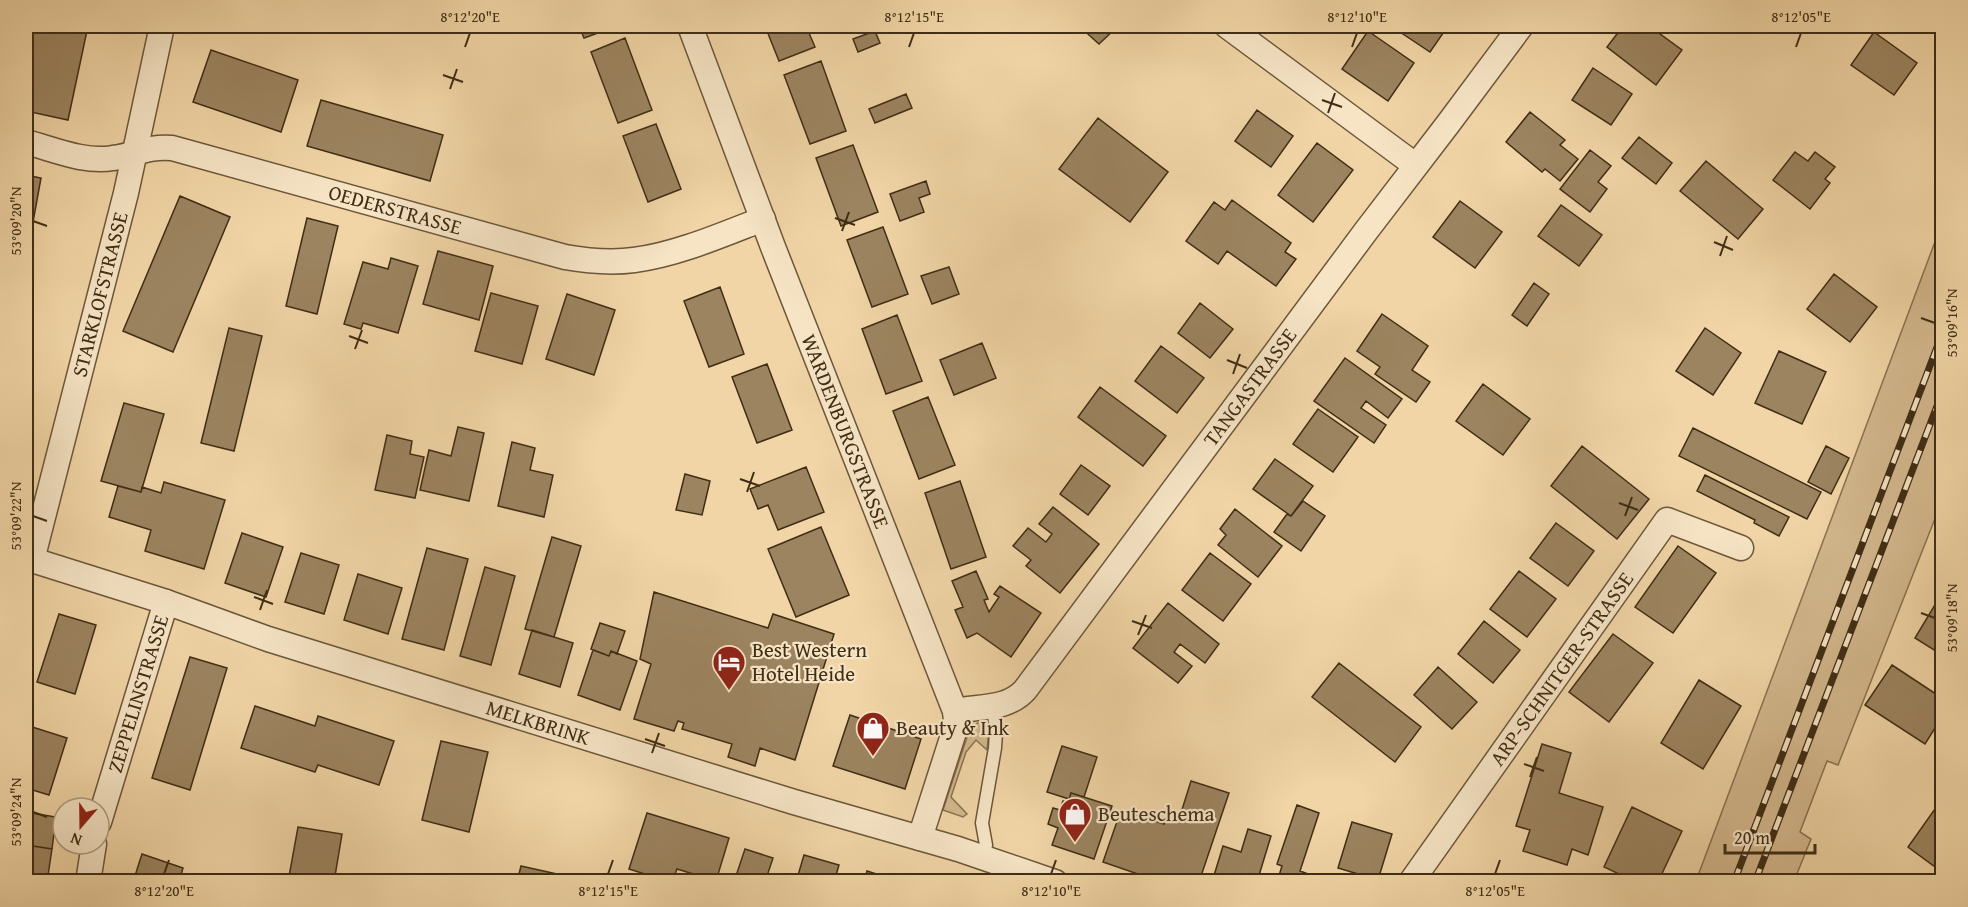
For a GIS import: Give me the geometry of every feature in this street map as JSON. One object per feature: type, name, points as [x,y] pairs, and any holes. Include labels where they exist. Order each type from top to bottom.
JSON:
[{"type":"street","name":"STARKLOFSTRASSE","points":[[29,559],[62,449],[135,152],[162,26]]},
{"type":"street","name":"WARDENBURGSTRASSE","points":[[690,26],[955,711],[954,732],[920,838]]},
{"type":"street","points":[[1227,26],[1415,165]]},
{"type":"street","name":"TANGASTRASSE","points":[[955,711],[1010,702],[1025,690],[1521,26]]},
{"type":"street","name":"OEDERSTRASSE","points":[[26,142],[86,158],[112,159],[155,147],[172,148],[554,254],[583,260],[608,262],[651,258],[763,219]]},
{"type":"street","name":"ARP-SCHNITGER-STRASSE","points":[[1411,882],[1667,520],[1742,548]]},
{"type":"street","name":"MELKBRINK","points":[[29,559],[166,602],[268,639],[794,802],[983,857],[1010,874],[1055,882]]},
{"type":"street","name":"ZEPPELINSTRASSE","points":[[107,796],[166,602]]},
{"type":"street","points":[[88,882],[92,856]]},
{"type":"lane","points":[[983,857],[986,844],[982,823],[995,748],[993,706]]},
{"type":"shaded area","points":[[1942,223],[1942,498],[1936,516],[1838,765],[1827,761],[1800,832],[1811,839],[1794,881],[1696,881]]},
{"type":"shaded area","points":[[983,720],[989,729],[987,750],[976,740],[966,752],[951,797],[967,814],[963,817],[943,810],[969,731],[971,727]]},
{"type":"building","points":[[35,26],[88,26],[68,120],[26,111],[26,68]]},
{"type":"building","points":[[579,26],[617,26],[584,38]]},
{"type":"building","points":[[765,26],[806,26],[815,47],[779,61]]},
{"type":"building","points":[[1079,26],[1118,26],[1099,44]]},
{"type":"building","points":[[1391,26],[1448,26],[1430,52]]},
{"type":"building","points":[[1623,26],[1649,26],[1682,50],[1656,85],[1607,47]]},
{"type":"building","points":[[875,31],[880,43],[858,52],[853,39]]},
{"type":"building","points":[[1368,31],[1414,63],[1388,101],[1342,69]]},
{"type":"building","points":[[1874,32],[1917,63],[1894,95],[1851,65]]},
{"type":"building","points":[[625,38],[652,110],[618,123],[591,52]]},
{"type":"building","points":[[211,50],[298,80],[281,132],[193,102]]},
{"type":"building","points":[[821,61],[846,131],[810,144],[784,75]]},
{"type":"building","points":[[1593,68],[1632,94],[1611,125],[1572,100]]},
{"type":"building","points":[[906,94],[912,108],[875,123],[869,109]]},
{"type":"building","points":[[321,100],[443,135],[430,181],[307,146]]},
{"type":"building","points":[[1257,110],[1293,136],[1271,167],[1235,141]]},
{"type":"building","points":[[1530,112],[1565,140],[1560,145],[1578,159],[1560,181],[1545,169],[1542,172],[1506,142]]},
{"type":"building","points":[[1098,118],[1168,172],[1130,222],[1059,169]]},
{"type":"building","points":[[656,124],[681,189],[648,202],[623,136]]},
{"type":"building","points":[[1639,137],[1672,163],[1656,184],[1622,158]]},
{"type":"building","points":[[1317,143],[1353,170],[1313,222],[1278,195]]},
{"type":"building","points":[[853,145],[878,212],[841,226],[816,158]]},
{"type":"building","points":[[1590,150],[1611,166],[1598,182],[1607,189],[1590,212],[1560,189]]},
{"type":"building","points":[[1795,152],[1808,161],[1815,152],[1835,167],[1825,179],[1830,183],[1810,209],[1773,180]]},
{"type":"building","points":[[1706,161],[1763,209],[1738,239],[1680,191]]},
{"type":"building","points":[[26,175],[41,178],[27,255],[26,254]]},
{"type":"building","points":[[926,181],[930,194],[919,198],[924,212],[900,221],[890,194]]},
{"type":"building","points":[[180,196],[230,217],[173,352],[123,331]]},
{"type":"building","points":[[1232,200],[1291,243],[1285,252],[1296,259],[1276,286],[1227,251],[1218,264],[1186,241],[1214,202],[1225,210]]},
{"type":"building","points":[[1460,201],[1502,232],[1475,268],[1433,237]]},
{"type":"building","points":[[1561,205],[1602,235],[1579,266],[1538,236]]},
{"type":"building","points":[[307,218],[338,226],[317,314],[286,306]]},
{"type":"building","points":[[883,227],[908,294],[872,307],[847,240]]},
{"type":"building","points":[[438,251],[493,266],[479,320],[423,304]]},
{"type":"building","points":[[391,258],[418,266],[398,333],[363,323],[361,329],[344,324],[363,262],[388,269]]},
{"type":"building","points":[[949,267],[959,294],[932,304],[921,276]]},
{"type":"building","points":[[1834,274],[1877,307],[1850,342],[1807,309]]},
{"type":"building","points":[[1534,283],[1549,294],[1527,326],[1512,315]]},
{"type":"building","points":[[720,287],[744,354],[709,367],[684,301]]},
{"type":"building","points":[[491,293],[538,306],[522,364],[475,351]]},
{"type":"building","points":[[567,294],[615,310],[594,375],[546,359]]},
{"type":"building","points":[[1200,303],[1233,329],[1210,358],[1178,333]]},
{"type":"building","points":[[1382,314],[1428,346],[1412,370],[1430,382],[1416,402],[1375,374],[1380,367],[1357,351]]},
{"type":"building","points":[[897,315],[922,381],[886,394],[862,329]]},
{"type":"building","points":[[229,328],[262,336],[234,451],[201,443]]},
{"type":"building","points":[[1705,328],[1741,353],[1713,395],[1676,371]]},
{"type":"building","points":[[26,334],[32,336],[26,360]]},
{"type":"building","points":[[982,343],[996,378],[954,395],[940,360]]},
{"type":"building","points":[[1161,346],[1204,378],[1177,413],[1135,381]]},
{"type":"building","points":[[1779,351],[1826,372],[1802,424],[1755,403]]},
{"type":"building","points":[[1345,358],[1402,399],[1388,418],[1366,401],[1361,408],[1386,425],[1374,443],[1314,401]]},
{"type":"building","points":[[767,364],[792,430],[757,443],[732,377]]},
{"type":"building","points":[[1483,384],[1530,419],[1503,455],[1456,421]]},
{"type":"building","points":[[1100,387],[1166,436],[1143,466],[1078,417]]},
{"type":"building","points":[[928,397],[955,465],[919,479],[893,411]]},
{"type":"building","points":[[124,403],[164,414],[141,492],[101,481]]},
{"type":"building","points":[[1318,409],[1358,437],[1333,472],[1293,444]]},
{"type":"building","points":[[458,427],[484,433],[469,501],[420,490],[429,450],[451,456]]},
{"type":"building","points":[[1693,428],[1821,492],[1807,519],[1679,456]]},
{"type":"building","points":[[387,435],[412,441],[410,454],[424,457],[415,498],[375,490]]},
{"type":"building","points":[[512,442],[535,448],[530,470],[553,475],[544,517],[498,506]]},
{"type":"building","points":[[1582,446],[1649,499],[1617,539],[1551,486]]},
{"type":"building","points":[[1826,446],[1849,458],[1831,494],[1808,482]]},
{"type":"building","points":[[1275,459],[1313,486],[1291,516],[1253,489]]},
{"type":"building","points":[[1081,465],[1110,486],[1088,515],[1060,494]]},
{"type":"building","points":[[806,467],[824,512],[778,530],[768,505],[758,509],[750,489]]},
{"type":"building","points":[[685,474],[710,481],[702,515],[676,510]]},
{"type":"building","points":[[1705,475],[1789,517],[1779,536],[1754,523],[1755,520],[1697,491]]},
{"type":"building","points":[[960,481],[986,557],[951,569],[925,493]]},
{"type":"building","points":[[164,482],[225,500],[204,569],[145,551],[151,530],[109,517],[118,486],[141,492],[142,487],[161,493]]},
{"type":"building","points":[[1303,501],[1325,516],[1301,551],[1274,532],[1287,514],[1291,516]]},
{"type":"building","points":[[1053,507],[1099,544],[1060,593],[1026,566],[1031,560],[1013,546],[1028,528],[1046,542],[1052,534],[1039,524]]},
{"type":"building","points":[[1235,509],[1282,546],[1258,577],[1218,545],[1226,535],[1220,529]]},
{"type":"building","points":[[1556,523],[1594,551],[1568,586],[1530,558]]},
{"type":"building","points":[[821,527],[849,595],[796,617],[768,549]]},
{"type":"building","points":[[242,533],[283,547],[266,597],[225,583]]},
{"type":"building","points":[[552,537],[581,546],[554,637],[525,629]]},
{"type":"building","points":[[1678,546],[1716,573],[1673,633],[1635,607]]},
{"type":"building","points":[[427,548],[468,559],[444,650],[402,639]]},
{"type":"building","points":[[301,553],[339,565],[324,614],[285,602]]},
{"type":"building","points":[[1210,553],[1251,584],[1223,621],[1182,590]]},
{"type":"building","points":[[485,567],[515,576],[491,665],[460,656]]},
{"type":"building","points":[[976,571],[988,599],[984,600],[989,612],[999,597],[994,594],[1000,586],[1041,613],[1011,657],[977,633],[967,638],[955,610],[963,607],[952,581]]},
{"type":"building","points":[[1519,571],[1556,599],[1527,637],[1490,609]]},
{"type":"building","points":[[358,574],[402,588],[388,634],[344,620]]},
{"type":"building","name":"Best Western Hotel Heide","points":[[654,592],[768,628],[773,614],[834,634],[795,760],[760,748],[755,766],[728,757],[732,744],[682,729],[684,723],[678,721],[674,731],[634,719],[651,664],[640,659]]},
{"type":"building","points":[[1939,598],[1942,600],[1942,655],[1915,638]]},
{"type":"building","points":[[1168,603],[1219,644],[1205,663],[1180,644],[1174,652],[1192,666],[1178,683],[1133,648]]},
{"type":"building","points":[[59,614],[96,625],[75,694],[37,682]]},
{"type":"building","points":[[1484,621],[1520,650],[1493,683],[1458,654]]},
{"type":"building","points":[[600,623],[625,631],[617,654],[611,651],[609,656],[591,649]]},
{"type":"building","points":[[532,630],[573,643],[560,687],[519,674]]},
{"type":"building","points":[[1613,634],[1653,663],[1609,722],[1569,692]]},
{"type":"building","points":[[593,650],[609,656],[611,651],[637,661],[620,710],[578,695]]},
{"type":"building","points":[[190,657],[227,668],[190,790],[152,778]]},
{"type":"building","points":[[1339,663],[1421,727],[1395,762],[1312,697]]},
{"type":"building","points":[[1892,665],[1942,698],[1942,717],[1925,744],[1865,705]]},
{"type":"building","points":[[1438,667],[1477,702],[1452,729],[1414,695]]},
{"type":"building","points":[[1699,680],[1741,706],[1703,769],[1661,743]]},
{"type":"building","points":[[255,706],[315,726],[318,716],[394,741],[379,785],[318,765],[315,772],[241,748]]},
{"type":"building","points":[[850,715],[921,739],[905,789],[833,766]]},
{"type":"building","points":[[26,725],[67,738],[49,795],[26,788]]},
{"type":"building","points":[[441,741],[488,752],[469,832],[422,820]]},
{"type":"building","points":[[1542,744],[1571,753],[1559,793],[1603,807],[1588,855],[1572,849],[1567,865],[1523,851],[1530,830],[1516,826]]},
{"type":"building","points":[[1062,746],[1097,757],[1084,797],[1071,793],[1069,799],[1047,792]]},
{"type":"building","points":[[1191,781],[1229,793],[1199,882],[1161,882],[1103,862],[1121,810],[1164,824],[1168,812],[1180,816]]},
{"type":"building","points":[[1071,793],[1112,806],[1094,859],[1052,845],[1058,828],[1048,824],[1053,808],[1060,810],[1063,801],[1068,803]]},
{"type":"building","points":[[1942,799],[1942,872],[1908,847]]},
{"type":"building","points":[[1297,805],[1319,813],[1300,871],[1319,878],[1318,882],[1277,882],[1282,866],[1277,864]]},
{"type":"building","points":[[1632,807],[1682,831],[1658,882],[1636,882],[1604,867]]},
{"type":"building","points":[[26,812],[51,816],[51,849],[26,845]]},
{"type":"building","points":[[647,813],[729,838],[716,881],[677,869],[670,882],[629,869]]},
{"type":"building","points":[[1352,822],[1392,834],[1378,880],[1338,868]]},
{"type":"building","points":[[298,827],[342,834],[334,882],[288,882]]},
{"type":"building","points":[[1248,829],[1271,836],[1257,882],[1212,882],[1223,846],[1241,852]]},
{"type":"building","points":[[26,845],[51,849],[47,882],[26,879]]},
{"type":"building","points":[[745,849],[773,858],[765,882],[734,882]]},
{"type":"building","points":[[142,854],[183,868],[179,882],[133,882]]},
{"type":"building","points":[[804,855],[839,865],[834,882],[796,882]]},
{"type":"building","points":[[521,866],[589,881],[589,882],[517,882]]},
{"type":"building","points":[[867,871],[899,881],[899,882],[864,882]]},
{"type":"railway","points":[[1734,882],[1942,334]]},
{"type":"railway","points":[[1755,882],[1942,393]]},
{"type":"place","name":"Best Western Hotel Heide","points":[[729,691]]},
{"type":"place","name":"Beauty & Ink","points":[[873,757]]},
{"type":"place","name":"Beuteschema","points":[[1075,843]]}]
